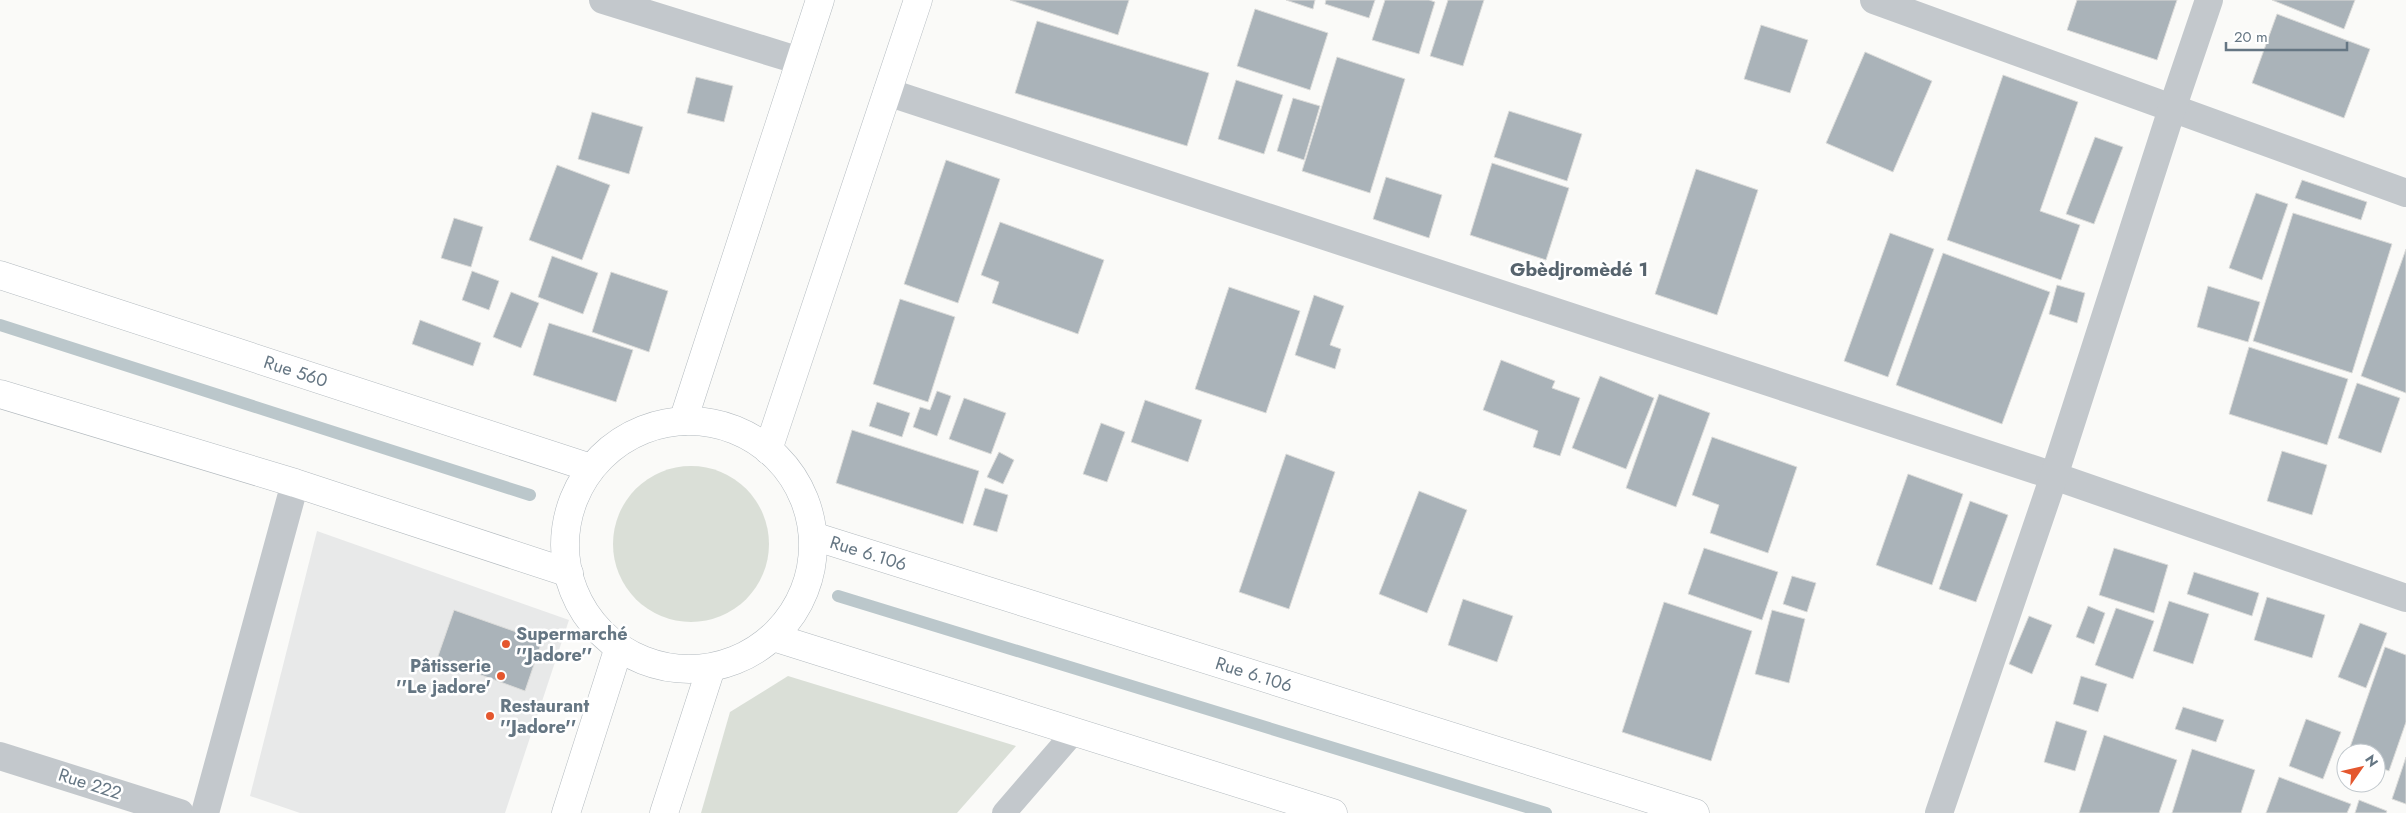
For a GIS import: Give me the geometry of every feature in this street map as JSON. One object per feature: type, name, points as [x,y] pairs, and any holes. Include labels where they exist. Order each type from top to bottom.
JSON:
[{"type":"main road","points":[[683,421],[820,0]]},
{"type":"main road","points":[[768,450],[918,0]]},
{"type":"main road","name":"Rue 560","points":[[0,275],[592,468]]},
{"type":"main road","points":[[0,394],[295,483],[569,573]]},
{"type":"main road","points":[[683,421],[713,423],[728,428],[743,434],[768,450],[786,468],[799,488],[806,504],[813,536],[812,564],[805,591],[792,616],[773,637],[745,657],[711,668],[687,670],[663,667],[640,659],[619,647],[590,620],[577,598],[569,573],[566,545],[568,518],[577,492],[592,468],[617,444],[638,432],[648,428],[683,421]]},
{"type":"main road","name":"Rue 6.106","points":[[813,536],[1695,813]]},
{"type":"main road","points":[[773,637],[1333,813]]},
{"type":"main road","points":[[566,813],[619,647]]},
{"type":"main road","points":[[664,813],[711,668]]},
{"type":"street","points":[[603,0],[800,61]]},
{"type":"street","points":[[1874,0],[2406,193]]},
{"type":"street","points":[[1939,813],[2054,476],[2209,0]]},
{"type":"street","points":[[887,92],[2054,476],[2406,598]]},
{"type":"street","points":[[205,813],[295,483]]},
{"type":"street","name":"Rue 222","points":[[0,756],[180,813]]},
{"type":"lane","points":[[1004,813],[1075,732]]},
{"type":"shaded area","points":[[691,466],[721,472],[734,479],[746,489],[756,501],[763,514],[769,544],[763,574],[756,587],[746,599],[734,609],[721,616],[691,622],[661,616],[648,609],[636,599],[626,587],[619,574],[613,544],[619,514],[626,501],[636,489],[648,479],[661,472]]},
{"type":"shaded area","points":[[317,531],[569,620],[505,813],[300,813],[250,796]]},
{"type":"shaded area","points":[[788,676],[1016,746],[957,813],[701,813],[730,712]]},
{"type":"building","points":[[1010,0],[1129,0],[1118,35]]},
{"type":"building","points":[[1286,0],[1315,0],[1313,9]]},
{"type":"building","points":[[1326,0],[1375,0],[1369,18],[1325,4]]},
{"type":"building","points":[[1385,0],[1429,0],[1435,2],[1419,54],[1372,40]]},
{"type":"building","points":[[1448,0],[1484,0],[1463,66],[1430,56]]},
{"type":"building","points":[[2077,0],[2177,0],[2157,60],[2067,30]]},
{"type":"building","points":[[2272,0],[2355,0],[2344,29]]},
{"type":"building","points":[[1255,9],[1328,33],[1310,90],[1237,66]]},
{"type":"building","points":[[2277,14],[2370,49],[2344,118],[2252,83]]},
{"type":"building","points":[[1037,21],[1209,73],[1187,146],[1015,93]]},
{"type":"building","points":[[1761,25],[1808,40],[1790,93],[1744,79]]},
{"type":"building","points":[[1865,52],[1932,81],[1893,172],[1826,143]]},
{"type":"building","points":[[1337,57],[1405,79],[1370,193],[1302,171]]},
{"type":"building","points":[[2003,75],[2078,102],[2040,211],[2080,225],[2061,280],[1947,240]]},
{"type":"building","points":[[696,77],[733,86],[724,122],[687,113]]},
{"type":"building","points":[[1236,80],[1283,95],[1264,154],[1218,139]]},
{"type":"building","points":[[1293,98],[1320,106],[1304,160],[1277,151]]},
{"type":"building","points":[[1509,111],[1582,134],[1567,181],[1494,157]]},
{"type":"building","points":[[592,112],[643,127],[629,174],[578,159]]},
{"type":"building","points":[[2095,137],[2123,147],[2094,224],[2066,214]]},
{"type":"building","points":[[946,160],[1000,179],[958,303],[904,284]]},
{"type":"building","points":[[1492,163],[1569,188],[1546,260],[1470,235]]},
{"type":"building","points":[[557,165],[610,185],[582,260],[529,240]]},
{"type":"building","points":[[1696,169],[1758,190],[1717,315],[1655,294]]},
{"type":"building","points":[[1386,177],[1442,195],[1429,238],[1373,219]]},
{"type":"building","points":[[2302,180],[2367,202],[2361,220],[2295,198]]},
{"type":"building","points":[[2256,193],[2288,204],[2262,280],[2229,268]]},
{"type":"building","points":[[2293,213],[2392,244],[2352,373],[2253,341]]},
{"type":"building","points":[[454,218],[483,227],[471,267],[441,258]]},
{"type":"building","points":[[1000,222],[1104,260],[1078,334],[992,303],[999,282],[981,275]]},
{"type":"building","points":[[1890,233],[1934,249],[1888,377],[1844,361]]},
{"type":"building","points":[[2406,249],[2406,393],[2361,376]]},
{"type":"building","points":[[1943,253],[2050,292],[2002,424],[1896,385]]},
{"type":"building","points":[[552,256],[598,273],[583,314],[538,297]]},
{"type":"building","points":[[472,271],[499,281],[489,310],[462,300]]},
{"type":"building","points":[[611,272],[668,291],[649,352],[592,332]]},
{"type":"building","points":[[2057,285],[2085,293],[2077,323],[2049,314]]},
{"type":"building","points":[[2208,286],[2260,302],[2248,342],[2197,327]]},
{"type":"building","points":[[1229,287],[1300,311],[1266,413],[1195,389]]},
{"type":"building","points":[[511,292],[539,303],[521,348],[493,337]]},
{"type":"building","points":[[1314,295],[1344,306],[1330,345],[1341,349],[1335,369],[1295,355]]},
{"type":"building","points":[[900,299],[955,317],[928,402],[873,384]]},
{"type":"building","points":[[420,320],[481,343],[473,366],[412,344]]},
{"type":"building","points":[[549,323],[633,350],[616,402],[533,375]]},
{"type":"building","points":[[2249,347],[2348,379],[2327,445],[2229,414]]},
{"type":"building","points":[[1501,360],[1555,381],[1552,388],[1580,398],[1560,456],[1533,447],[1538,431],[1483,410]]},
{"type":"building","points":[[1600,376],[1654,398],[1626,469],[1572,448]]},
{"type":"building","points":[[2357,383],[2400,398],[2381,453],[2338,438]]},
{"type":"building","points":[[937,391],[951,396],[937,436],[913,427],[920,407],[930,410]]},
{"type":"building","points":[[1659,394],[1710,413],[1676,507],[1626,488]]},
{"type":"building","points":[[964,398],[1006,413],[991,454],[949,439]]},
{"type":"building","points":[[1145,400],[1202,420],[1188,462],[1131,442]]},
{"type":"building","points":[[877,402],[910,413],[902,437],[869,426]]},
{"type":"building","points":[[1101,423],[1125,432],[1107,482],[1083,474]]},
{"type":"building","points":[[852,430],[979,471],[963,524],[836,483]]},
{"type":"building","points":[[1712,437],[1797,467],[1768,553],[1710,533],[1719,505],[1692,495]]},
{"type":"building","points":[[2282,451],[2327,465],[2312,515],[2267,501]]},
{"type":"building","points":[[999,452],[1014,460],[1003,484],[987,477]]},
{"type":"building","points":[[1286,454],[1335,472],[1289,609],[1239,592]]},
{"type":"building","points":[[1908,474],[1963,494],[1932,585],[1876,565]]},
{"type":"building","points":[[985,488],[1008,495],[997,532],[973,525]]},
{"type":"building","points":[[1419,491],[1467,510],[1427,613],[1379,594]]},
{"type":"building","points":[[1970,501],[2008,515],[1976,602],[1939,589]]},
{"type":"building","points":[[1704,548],[1778,572],[1762,620],[1688,594]]},
{"type":"building","points":[[2114,548],[2168,565],[2154,613],[2099,595]]},
{"type":"building","points":[[2194,572],[2259,593],[2252,616],[2187,594]]},
{"type":"building","points":[[1792,576],[1816,583],[1807,612],[1783,604]]},
{"type":"building","points":[[2267,597],[2325,615],[2312,658],[2254,640]]},
{"type":"building","points":[[1463,599],[1513,616],[1497,662],[1448,645]]},
{"type":"building","points":[[2169,601],[2209,614],[2193,664],[2153,651]]},
{"type":"building","points":[[1664,602],[1752,631],[1711,761],[1622,732]]},
{"type":"building","points":[[2088,606],[2105,613],[2094,644],[2076,637]]},
{"type":"building","points":[[2116,608],[2154,621],[2133,679],[2095,665]]},
{"type":"building","points":[[454,610],[542,641],[525,691],[437,659]]},
{"type":"building","points":[[1772,610],[1805,619],[1789,683],[1755,674]]},
{"type":"building","points":[[2029,616],[2052,625],[2032,674],[2009,664]]},
{"type":"building","points":[[2360,623],[2387,633],[2366,688],[2338,677]]},
{"type":"building","points":[[2385,647],[2406,655],[2406,722],[2389,771],[2386,770],[2386,743],[2351,743]]},
{"type":"building","points":[[2081,676],[2107,684],[2098,712],[2073,704]]},
{"type":"building","points":[[2183,707],[2224,720],[2216,742],[2175,729]]},
{"type":"building","points":[[2306,719],[2341,732],[2323,779],[2289,766]]},
{"type":"building","points":[[2056,721],[2087,731],[2075,771],[2044,762]]},
{"type":"building","points":[[2104,735],[2177,760],[2159,813],[2079,813]]},
{"type":"building","points":[[2192,749],[2255,770],[2241,813],[2172,813]]},
{"type":"building","points":[[2406,757],[2406,804],[2392,799]]},
{"type":"building","points":[[2279,777],[2351,804],[2347,813],[2266,813]]},
{"type":"building","points":[[2359,800],[2387,811],[2386,813],[2355,813]]},
{"type":"waterway","points":[[0,325],[530,495]]},
{"type":"waterway","points":[[838,596],[1546,813]]},
{"type":"place","name":"Supermarché ''Jadore''","points":[[506,644]]},
{"type":"place","name":"Pâtisserie ''Le jadore'","points":[[501,676]]},
{"type":"place","name":"Restaurant ''Jadore''","points":[[490,716]]},
{"type":"district","name":"Gbèdjromèdé 1","points":[[1579,269]]}]
